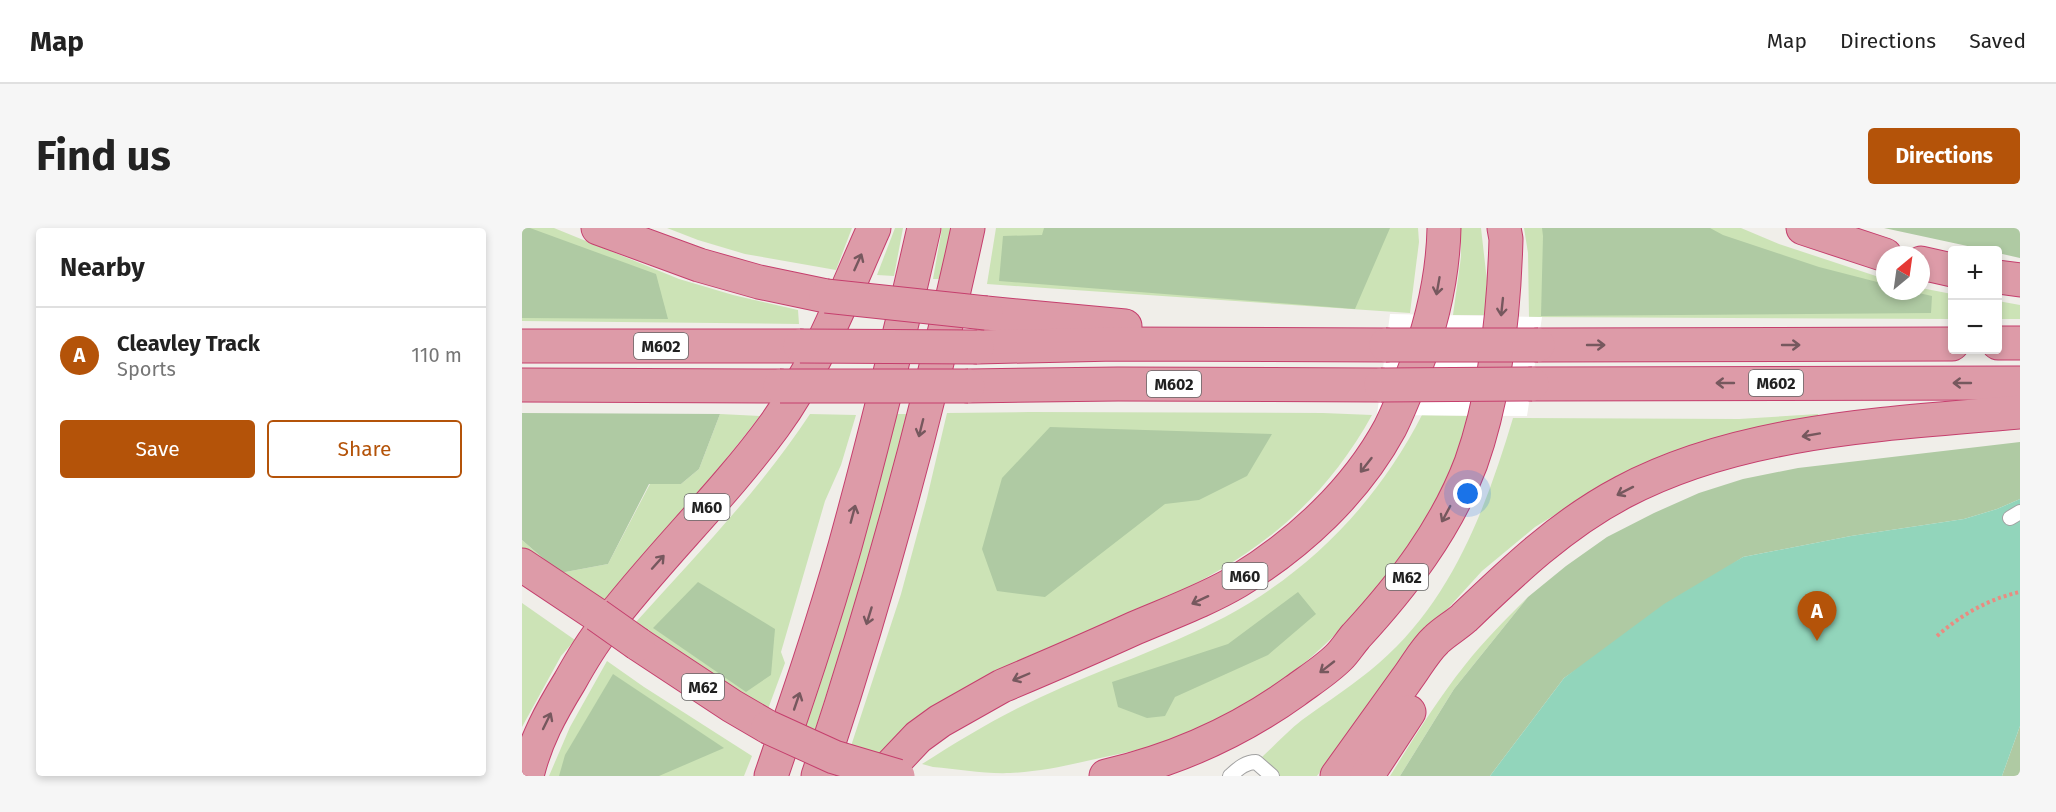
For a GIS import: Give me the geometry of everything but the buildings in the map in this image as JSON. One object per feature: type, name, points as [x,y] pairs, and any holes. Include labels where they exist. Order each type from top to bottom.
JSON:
[{"type":"highway","name":"M602","points":[[598,228],[699,265],[759,282],[826,296],[1330,345]]},
{"type":"highway","name":"M60","points":[[527,776],[538,740],[554,708],[602,630],[631,593],[748,460],[775,424],[806,373],[874,228]]},
{"type":"highway","points":[[771,776],[803,683],[844,548],[924,228]]},
{"type":"highway","points":[[818,776],[848,687],[891,541],[921,429],[968,228]]},
{"type":"highway","name":"M60","points":[[881,776],[918,737],[963,707],[1002,686],[1205,598],[1238,581],[1283,550],[1330,509],[1372,457],[1390,429],[1402,403],[1432,315],[1443,257],[1444,228]]},
{"type":"highway","name":"M62","points":[[1106,776],[1136,769],[1165,768],[1299,688],[1339,657],[1393,594],[1428,546],[1461,485],[1485,419],[1503,307],[1506,239],[1504,228]]},
{"type":"highway","points":[[1803,228],[1876,252]]},
{"type":"highway","points":[[1930,265],[1948,269]]},
{"type":"highway","points":[[2002,278],[2020,280]]},
{"type":"highway","points":[[2002,343],[2020,343]]},
{"type":"highway","name":"M602","points":[[522,346],[1948,344]]},
{"type":"highway","name":"M602","points":[[522,385],[2020,383]]},
{"type":"highway","points":[[1338,776],[1435,640],[1459,622],[1518,567],[1567,526],[1624,491],[1666,473],[1740,448],[1856,428],[2020,411]]},
{"type":"highway","name":"M62","points":[[522,565],[732,706],[768,727],[834,757],[898,776]]},
{"type":"highway","points":[[1367,776],[1450,646],[1459,622]]},
{"type":"lane","points":[[1230,776],[1249,762],[1256,762],[1272,776]]},
{"type":"path","points":[[1937,636],[1954,620],[1972,610],[2004,596],[2020,592]]},
{"type":"green space","points":[[522,228],[554,228],[679,279],[733,295],[798,310],[799,324],[522,321]]},
{"type":"green space","points":[[522,228],[530,228],[656,274],[668,319],[522,318]]},
{"type":"green space","points":[[667,228],[852,228],[836,270],[745,254]]},
{"type":"green space","points":[[895,228],[903,228],[894,276],[877,275]]},
{"type":"green space","points":[[942,228],[951,228],[941,279],[933,279]]},
{"type":"green space","points":[[996,228],[1418,228],[1419,242],[1410,313],[987,284]]},
{"type":"green space","points":[[1044,228],[1390,228],[1355,309],[999,281],[1003,236],[1042,235]]},
{"type":"green space","points":[[1461,228],[1481,228],[1487,281],[1485,315],[1453,315],[1461,257]]},
{"type":"green space","points":[[1524,228],[1741,228],[1779,244],[1876,276],[1876,300],[1930,300],[1930,290],[1948,293],[1948,319],[1529,317],[1528,253]]},
{"type":"green space","points":[[1542,228],[1710,228],[1723,235],[1819,267],[1876,282],[1876,300],[1930,300],[1930,296],[1932,296],[1931,313],[1541,316]]},
{"type":"green space","points":[[1884,228],[2020,228],[2020,258],[2002,254],[2002,246],[1967,246]]},
{"type":"green space","points":[[2002,302],[2020,305],[2020,319],[2002,319]]},
{"type":"green space","points":[[522,413],[720,414],[699,469],[681,484],[649,484],[608,564],[560,573],[522,540]]},
{"type":"green space","points":[[947,413],[1372,415],[1330,477],[1307,503],[1253,549],[1191,586],[1014,663],[964,694],[884,754],[851,746],[901,594]]},
{"type":"green space","points":[[720,414],[760,416],[719,468],[604,600],[522,552],[522,540],[560,573],[608,564],[650,484],[681,484],[699,469]]},
{"type":"green space","points":[[810,414],[856,415],[841,465],[825,501],[781,652],[785,663],[768,709],[715,677],[636,622],[749,496]]},
{"type":"green space","points":[[897,414],[909,414],[847,630],[815,730],[804,726]]},
{"type":"green space","points":[[1818,414],[1819,417],[1618,476],[1535,527],[1482,571],[1431,627],[1317,776],[1278,776],[1262,757],[1302,720],[1379,663],[1405,638],[1427,611],[1463,551],[1478,518],[1513,418],[1739,419]]},
{"type":"green space","points":[[1422,415],[1468,416],[1455,458],[1439,494],[1403,553],[1358,610],[1309,660],[1272,688],[1234,710],[1172,740],[1138,750],[1051,768],[1000,773],[922,764],[1025,704],[1179,639],[1256,599],[1314,556],[1363,505],[1385,476]]},
{"type":"green space","points":[[1050,427],[1272,434],[1247,476],[1199,500],[1165,504],[1045,597],[997,591],[982,549],[1002,478]]},
{"type":"green space","points":[[2020,442],[2020,499],[1964,519],[1851,536],[1743,557],[1564,678],[1490,776],[1400,776],[1454,689],[1528,597],[1607,537],[1699,493],[1743,479],[1798,468]]},
{"type":"green space","points":[[2020,499],[2020,726],[2002,776],[1490,776],[1564,678],[1664,604],[1743,557],[1851,536],[1964,519]]},
{"type":"green space","points":[[698,582],[775,629],[771,675],[746,692],[653,628]]},
{"type":"green space","points":[[1298,592],[1316,614],[1268,655],[1175,697],[1165,716],[1147,718],[1118,707],[1112,682],[1228,644]]},
{"type":"green space","points":[[1528,597],[1454,689],[1400,776],[1390,776],[1455,678],[1487,639]]},
{"type":"green space","points":[[522,603],[575,640],[561,656],[522,727]]},
{"type":"green space","points":[[607,661],[752,756],[744,776],[549,776],[570,727]]},
{"type":"green space","points":[[613,674],[724,748],[659,776],[559,776],[565,755]]},
{"type":"green space","points":[[2020,726],[2020,776],[2002,776]]},
{"type":"pier","points":[[1390,314],[1542,317],[1527,416],[1377,415]]},
{"type":"place","name":"Cleavley Track","points":[[1817,641]]}]
